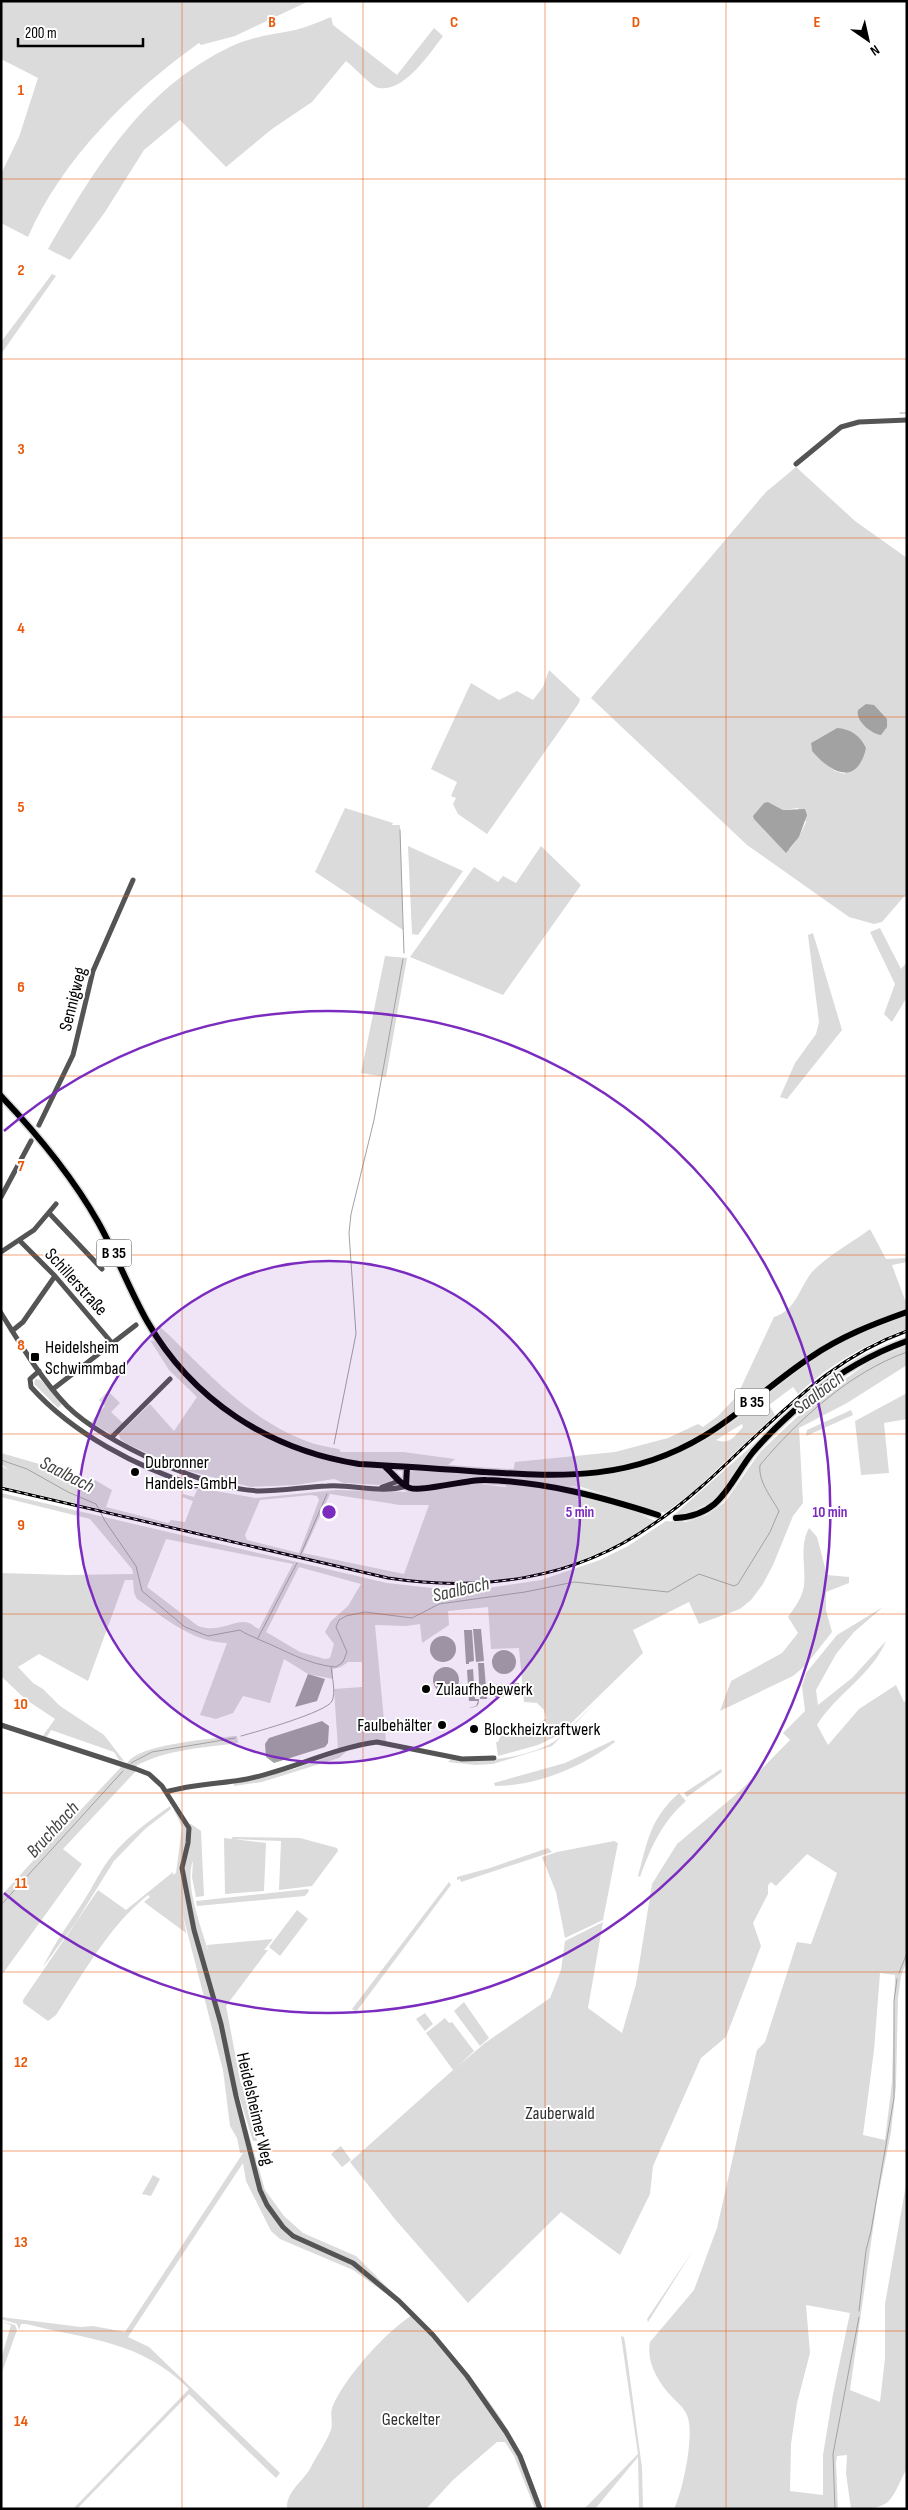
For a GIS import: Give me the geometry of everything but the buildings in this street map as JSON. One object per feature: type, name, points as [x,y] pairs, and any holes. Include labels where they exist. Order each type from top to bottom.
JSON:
[{"type":"main road","name":"B 35","points":[[1,1096],[44,1145],[81,1194],[117,1257],[146,1321],[180,1369],[223,1410],[245,1424],[293,1447],[336,1460],[399,1467],[567,1476],[590,1474],[632,1466],[680,1449],[703,1436],[804,1362],[832,1344],[853,1333],[907,1312]]},
{"type":"main road","points":[[676,1518],[696,1514],[719,1501],[750,1457],[811,1396],[864,1360],[907,1341]]},
{"type":"main road","points":[[383,1465],[406,1486],[415,1489],[472,1480],[497,1481],[575,1490],[658,1515]]},
{"type":"main road","points":[[399,1467],[400,1480]]},
{"type":"main road","points":[[406,1486],[407,1467]]},
{"type":"street","points":[[796,464],[841,427],[859,422],[907,420]]},
{"type":"street","name":"Sennigweg","points":[[39,1125],[73,1055],[92,971],[133,880]]},
{"type":"street","points":[[1,1197],[31,1141]]},
{"type":"street","points":[[1,1252],[34,1230],[56,1204]]},
{"type":"street","points":[[49,1213],[102,1269]]},
{"type":"street","name":"Schillerstraße","points":[[19,1240],[55,1276],[112,1343]]},
{"type":"street","points":[[12,1331],[23,1322],[55,1276]]},
{"type":"street","points":[[1,1313],[39,1371],[75,1413],[111,1438],[147,1457],[197,1476],[258,1491],[330,1485],[389,1490],[406,1486]]},
{"type":"street","points":[[53,1389],[136,1325]]},
{"type":"street","points":[[39,1371],[30,1379],[31,1388],[72,1426],[127,1457],[196,1486]]},
{"type":"street","points":[[111,1438],[170,1379]]},
{"type":"street","points":[[377,1489],[400,1480]]},
{"type":"street","name":"Heidelsheimer Weg","points":[[1,1725],[136,1769],[156,1780],[166,1792],[189,1828],[188,1843],[182,1868],[194,1930],[221,2024],[236,2096],[260,2190],[283,2227],[298,2238],[353,2263],[399,2301],[432,2335],[467,2376],[506,2432],[520,2456],[540,2509]]},
{"type":"street","points":[[166,1792],[247,1779],[301,1765],[364,1744],[377,1742],[462,1759],[494,1758]]},
{"type":"green space","points":[[1,1],[309,1],[235,36],[201,45],[199,43],[173,62],[124,105],[79,154],[42,208],[28,237],[1,223],[1,174],[19,137],[38,78],[1,59]]},
{"type":"green space","points":[[331,17],[333,25],[397,75],[434,28],[443,36],[416,70],[398,84],[389,88],[376,87],[346,61],[312,102],[272,129],[226,167],[180,120],[144,150],[105,212],[70,260],[48,249],[105,157],[151,104],[177,80],[206,60],[239,43],[300,29]]},
{"type":"green space","points":[[52,274],[56,276],[1,354],[1,342]]},
{"type":"green space","points":[[796,467],[855,521],[907,558],[907,893],[882,922],[874,924],[849,917],[747,845],[591,698],[766,492]],"holes":[[[837,728],[845,774],[835,771],[812,751],[811,743]],[[768,802],[783,810],[798,808],[806,822],[799,837],[790,849],[783,849],[779,845]]]},
{"type":"green space","points":[[549,670],[580,699],[579,703],[487,834],[458,814],[453,804],[456,798],[451,796],[457,782],[431,769],[471,683],[499,700],[517,691],[533,700],[543,687]]},
{"type":"green space","points":[[345,808],[393,823],[392,825],[400,825],[403,930],[315,872]]},
{"type":"green space","points":[[408,846],[463,871],[418,935],[412,934]]},
{"type":"green space","points":[[541,846],[581,885],[503,995],[410,957],[474,867],[498,882],[503,876],[516,883]]},
{"type":"green space","points":[[880,928],[901,969],[907,962],[907,997],[892,1022],[884,1014],[895,984],[870,932]]},
{"type":"green space","points":[[813,933],[842,1030],[787,1099],[780,1097],[795,1063],[816,1034],[819,1022],[808,935]]},
{"type":"green space","points":[[385,956],[407,958],[386,1077],[361,1073]]},
{"type":"green space","points":[[870,1229],[886,1259],[907,1258],[907,1262],[892,1265],[905,1300],[907,1300],[907,1309],[863,1326],[807,1355],[713,1427],[684,1445],[664,1454],[643,1461],[600,1470],[513,1471],[515,1462],[615,1452],[668,1438],[698,1424],[703,1427],[718,1416],[737,1396],[774,1317],[782,1314],[793,1304],[808,1277],[819,1265]]},
{"type":"green space","points":[[907,1317],[907,1329],[863,1348],[823,1373],[798,1394],[793,1387],[769,1405],[775,1415],[694,1491],[665,1513],[581,1487],[479,1477],[419,1485],[409,1483],[410,1473],[414,1471],[526,1478],[562,1478],[598,1475],[634,1468],[669,1457],[704,1441],[718,1432],[822,1354],[858,1336]],"holes":[[[742,1424],[743,1427],[729,1440],[716,1440]]]},
{"type":"green space","points":[[159,1328],[169,1335],[232,1395],[266,1421],[285,1432],[318,1445],[339,1449],[341,1452],[403,1452],[455,1459],[447,1466],[356,1460],[332,1456],[285,1440],[241,1417],[203,1386],[169,1350],[162,1339]]},
{"type":"green space","points":[[907,1336],[907,1338],[866,1356],[829,1380],[783,1419],[723,1492],[709,1503],[693,1510],[675,1514],[835,1372],[861,1356]]},
{"type":"green space","points":[[150,1340],[156,1342],[176,1369],[200,1393],[238,1423],[271,1441],[307,1455],[342,1465],[382,1470],[392,1477],[391,1481],[379,1485],[344,1483],[334,1479],[296,1485],[251,1487],[184,1470],[127,1444],[120,1439],[119,1434],[150,1404],[174,1431],[197,1397],[169,1370]]},
{"type":"green space","points":[[907,1346],[907,1365],[847,1403],[799,1428],[803,1503],[793,1516],[763,1584],[751,1600],[740,1609],[699,1624],[689,1602],[633,1630],[643,1653],[559,1735],[538,1745],[498,1756],[496,1742],[498,1742],[502,1732],[503,1736],[534,1728],[546,1718],[544,1710],[537,1703],[524,1702],[519,1648],[491,1649],[488,1607],[448,1611],[449,1625],[422,1643],[420,1624],[406,1626],[375,1625],[386,1741],[363,1743],[338,1749],[334,1689],[362,1687],[362,1662],[348,1662],[341,1667],[333,1669],[333,1679],[308,1674],[284,1659],[270,1703],[243,1696],[233,1713],[216,1719],[200,1715],[227,1643],[214,1642],[179,1628],[137,1599],[134,1593],[133,1580],[125,1580],[88,1681],[39,1654],[18,1667],[33,1683],[43,1689],[60,1706],[104,1735],[124,1761],[119,1760],[114,1752],[51,1730],[46,1738],[42,1737],[55,1719],[25,1699],[1,1676],[1,1573],[133,1574],[132,1569],[90,1519],[1,1497],[1,1493],[387,1583],[450,1590],[481,1589],[541,1580],[600,1560],[628,1546],[666,1521],[686,1522],[707,1515],[725,1502],[760,1452],[814,1401],[872,1360]],"holes":[[[166,1539],[293,1564],[259,1629],[244,1622],[206,1628],[198,1626],[147,1587]],[[299,1567],[361,1584],[348,1606],[331,1621],[325,1632],[334,1644],[330,1658],[325,1659],[300,1652],[266,1632]]]},
{"type":"green space","points":[[35,1379],[41,1380],[62,1404],[58,1408],[34,1384]]},
{"type":"green space","points":[[108,1391],[120,1403],[111,1412],[124,1424],[112,1435],[91,1422],[105,1406],[99,1400]]},
{"type":"green space","points":[[907,1393],[907,1419],[884,1423],[889,1473],[861,1475],[855,1421]]},
{"type":"green space","points":[[851,1410],[853,1415],[806,1436],[807,1430]]},
{"type":"green space","points":[[1,1453],[43,1465],[87,1490],[95,1480],[112,1490],[106,1507],[168,1523],[171,1520],[185,1522],[193,1501],[182,1497],[183,1494],[194,1497],[198,1488],[256,1498],[336,1490],[412,1492],[477,1484],[506,1487],[506,1484],[582,1496],[618,1506],[655,1521],[629,1538],[601,1552],[542,1572],[511,1579],[480,1582],[418,1581],[351,1569],[1,1486],[1,1466],[9,1470],[1,1464]],"holes":[[[330,1494],[400,1505],[429,1505],[404,1574],[303,1553]],[[317,1496],[319,1500],[299,1553],[247,1540],[245,1535],[260,1500]]]},
{"type":"green space","points":[[809,1528],[817,1537],[827,1575],[849,1577],[849,1583],[826,1592],[826,1610],[832,1632],[806,1665],[793,1676],[720,1711],[731,1681],[782,1653],[798,1633],[788,1617],[798,1602],[804,1586],[804,1542]]},
{"type":"green space","name":"Zauberwald","points":[[883,1607],[854,1632],[836,1654],[816,1690],[818,1705],[852,1678],[886,1641],[872,1664],[817,1725],[828,1745],[859,1709],[896,1685],[904,1702],[907,1700],[907,1961],[901,1976],[898,1998],[896,2086],[891,2132],[877,2201],[850,2390],[880,2402],[885,2358],[885,2304],[907,2179],[907,2468],[897,2489],[888,2502],[875,2508],[851,2509],[846,2473],[847,2455],[837,2456],[838,2509],[674,2509],[687,2462],[690,2435],[689,2424],[684,2410],[667,2391],[654,2371],[650,2357],[650,2342],[694,2290],[717,2228],[757,2050],[765,2042],[797,1942],[811,1944],[837,1873],[807,1854],[776,1886],[771,1882],[768,1885],[768,1894],[753,1923],[761,1946],[726,2037],[701,2058],[653,2166],[650,2194],[620,2255],[561,2212],[468,2303],[394,2218],[350,2162],[453,2070],[426,2033],[445,2018],[449,2023],[452,2022],[474,2051],[457,2067],[485,2043],[550,1998],[561,1970],[565,1941],[603,1922],[588,2008],[622,2033],[636,1984],[652,1884],[677,1844],[739,1792],[790,1740],[783,1733],[805,1711],[802,1686],[806,1673],[837,1635]],"holes":[[[880,1973],[895,1975],[892,2082],[885,2140],[863,2135],[874,2050]],[[806,2305],[850,2313],[833,2394],[823,2455],[823,2495],[790,2491],[791,2444],[797,2403],[810,2353]]]},
{"type":"green space","points":[[597,1701],[574,1725],[563,1735]]},
{"type":"green space","points":[[563,1735],[552,1746],[493,1764],[476,1765],[448,1762],[451,1759],[507,1758],[536,1750]]},
{"type":"green space","points":[[237,1736],[238,1743],[198,1748],[159,1756],[134,1767],[127,1764],[133,1757],[159,1747]]},
{"type":"green space","points":[[614,1740],[615,1742],[602,1751],[574,1767],[543,1779],[527,1783],[495,1786],[494,1783],[565,1763]]},
{"type":"green space","points":[[348,1750],[339,1758],[262,1782],[234,1786],[234,1783],[294,1769]]},
{"type":"green space","points":[[122,1766],[136,1771],[63,1849],[82,1864],[1,1976],[1,1896],[41,1852],[34,1847],[50,1830],[58,1834]]},
{"type":"green space","points":[[721,1769],[722,1772],[687,1797],[684,1793]]},
{"type":"green space","points":[[679,1793],[686,1801],[664,1826],[648,1855],[640,1877],[638,1876],[651,1831],[662,1812]]},
{"type":"green space","points":[[170,1806],[171,1809],[145,1829],[114,1861],[76,1922],[43,1967],[112,1856],[134,1833]]},
{"type":"green space","points":[[176,1809],[186,1824],[191,1824],[201,1831],[204,1896],[196,1897],[192,1877],[193,1861],[191,1881],[195,1905],[208,1950],[207,1945],[273,1939],[264,1950],[268,1950],[226,2006],[241,2085],[245,2088],[257,2141],[253,2141],[238,2097],[265,2190],[284,2216],[303,2233],[356,2256],[392,2292],[388,2295],[353,2270],[280,2239],[271,2231],[246,2181],[243,2163],[128,2337],[149,2347],[280,2473],[276,2478],[189,2394],[77,2509],[73,2509],[189,2389],[152,2360],[133,2351],[113,2344],[26,2324],[21,2324],[19,2330],[17,2324],[1,2319],[1,2317],[81,2327],[93,2326],[125,2332],[243,2153],[240,2153],[237,2138],[230,2126],[223,2070],[183,1916],[186,1933],[144,1902],[150,1897],[148,1895],[134,1907],[109,1936],[56,2015],[48,2021],[23,2003],[23,2000],[98,1890],[126,1910],[173,1872],[173,1875],[176,1873],[182,1827],[174,1810]]},
{"type":"green space","points":[[232,1837],[300,1838],[337,1848],[338,1851],[312,1886],[279,1890],[281,1841],[232,1839]]},
{"type":"green space","points":[[224,1838],[266,1843],[264,1891],[225,1894]]},
{"type":"green space","points":[[614,1841],[618,1843],[603,1920],[565,1938],[556,1892],[542,1857],[557,1852]]},
{"type":"green space","points":[[548,1848],[552,1852],[461,1882],[460,1879],[457,1880],[457,1877]]},
{"type":"green space","points":[[449,1882],[451,1885],[356,2012],[352,2009]]},
{"type":"green space","points":[[308,1889],[309,1891],[305,1896],[197,1906],[196,1901]]},
{"type":"green space","points":[[297,1910],[308,1919],[280,1956],[269,1947]]},
{"type":"green space","points":[[464,2002],[489,2038],[480,2046],[454,2011]]},
{"type":"green space","points":[[425,2013],[433,2024],[425,2031],[416,2019]]},
{"type":"green space","points":[[341,2146],[351,2160],[342,2167],[331,2154]]},
{"type":"green space","points":[[153,2175],[160,2179],[151,2196],[142,2194]]},
{"type":"green space","points":[[694,2249],[648,2322],[647,2319]]},
{"type":"green space","name":"Geckelter","points":[[414,2314],[467,2373],[502,2420],[521,2454],[542,2509],[535,2509],[514,2456],[505,2442],[497,2442],[453,2480],[426,2509],[287,2509],[289,2497],[308,2472],[329,2435],[332,2427],[332,2408],[346,2383],[367,2356],[403,2321]]},
{"type":"green space","points":[[1,2321],[15,2325],[17,2330],[1,2375],[1,2359],[11,2325]]},
{"type":"green space","points":[[621,2336],[624,2337],[626,2349],[642,2468],[643,2509],[639,2509],[638,2457],[595,2509],[584,2509],[638,2454]]},
{"type":"shaded area","points":[[866,704],[874,705],[887,719],[887,727],[881,735],[869,730],[859,718],[858,710]]},
{"type":"shaded area","points":[[837,728],[854,734],[866,748],[862,760],[850,772],[835,770],[819,759],[812,751],[811,743]]},
{"type":"shaded area","points":[[768,802],[783,810],[805,809],[807,815],[799,837],[786,853],[754,819],[753,816],[764,803]]},
{"type":"shaded area","points":[[473,1629],[481,1629],[484,1661],[476,1662]]},
{"type":"shaded area","points":[[464,1630],[472,1630],[474,1661],[469,1662],[469,1664],[466,1664]]},
{"type":"shaded area","points":[[443,1636],[453,1639],[456,1649],[453,1659],[443,1662],[433,1659],[430,1649],[433,1639]]},
{"type":"shaded area","points":[[504,1650],[512,1654],[516,1662],[512,1670],[504,1674],[496,1670],[492,1662],[496,1654]]},
{"type":"shaded area","points":[[478,1663],[484,1663],[487,1699],[480,1699]]},
{"type":"shaded area","points":[[446,1667],[456,1670],[459,1680],[456,1690],[446,1693],[436,1690],[433,1680],[436,1670]]},
{"type":"shaded area","points":[[473,1669],[475,1699],[479,1699],[479,1702],[477,1706],[469,1708],[476,1706],[478,1701],[469,1701],[467,1670]]},
{"type":"shaded area","points":[[308,1674],[325,1679],[317,1701],[295,1707]]},
{"type":"shaded area","points":[[519,1683],[520,1695],[495,1697],[494,1685]]},
{"type":"shaded area","points":[[322,1721],[329,1726],[328,1743],[325,1747],[274,1763],[266,1757],[265,1744],[269,1738]]},
{"type":"waterway","points":[[900,413],[907,413]]},
{"type":"waterway","points":[[400,830],[404,953]]},
{"type":"waterway","points":[[334,1444],[356,1334],[349,1233],[351,1214],[374,1120],[403,959]]},
{"type":"waterway","name":"Saalbach","points":[[1,1460],[27,1469],[68,1492],[96,1504],[105,1521],[136,1566],[142,1591],[185,1627],[208,1636],[240,1630],[306,1660],[336,1667],[343,1662],[347,1652],[336,1627],[339,1620],[346,1616],[365,1612],[412,1618],[439,1604],[525,1592],[574,1582],[668,1592],[699,1574],[734,1586],[738,1584],[770,1532],[779,1511],[763,1483],[760,1465],[791,1431],[826,1399],[865,1372],[907,1352]]},
{"type":"waterway","points":[[300,1556],[327,1494]]},
{"type":"waterway","points":[[258,1638],[297,1563]]},
{"type":"waterway","name":"Bruchbach","points":[[241,1736],[318,1711],[327,1705],[332,1701],[334,1694],[331,1667]]},
{"type":"waterway","name":"Bruchbach","points":[[131,1763],[152,1752],[235,1738]]},
{"type":"waterway","name":"Bruchbach","points":[[1,1905],[123,1771]]},
{"type":"waterway","points":[[899,1973],[907,1953]]},
{"type":"waterway","points":[[859,2311],[866,2250],[894,2098],[894,2001],[897,1979]]},
{"type":"waterway","points":[[835,2509],[833,2454],[859,2317]]},
{"type":"tunnel","points":[[31,1141],[39,1125]]},
{"type":"railway","points":[[1,1488],[388,1578],[457,1583],[491,1582],[525,1577],[558,1570],[591,1558],[622,1544],[652,1525],[701,1487],[784,1410],[821,1379],[861,1352],[907,1331]]},
{"type":"place","name":"Heidelsheim Schwimmbad","points":[[35,1357]]},
{"type":"place","name":"Dubronner Handels-GmbH","points":[[135,1472]]},
{"type":"place","name":"Zulaufhebewerk","points":[[426,1689]]},
{"type":"place","name":"Faulbehälter","points":[[442,1725]]},
{"type":"place","name":"Blockheizkraftwerk","points":[[474,1729]]}]
